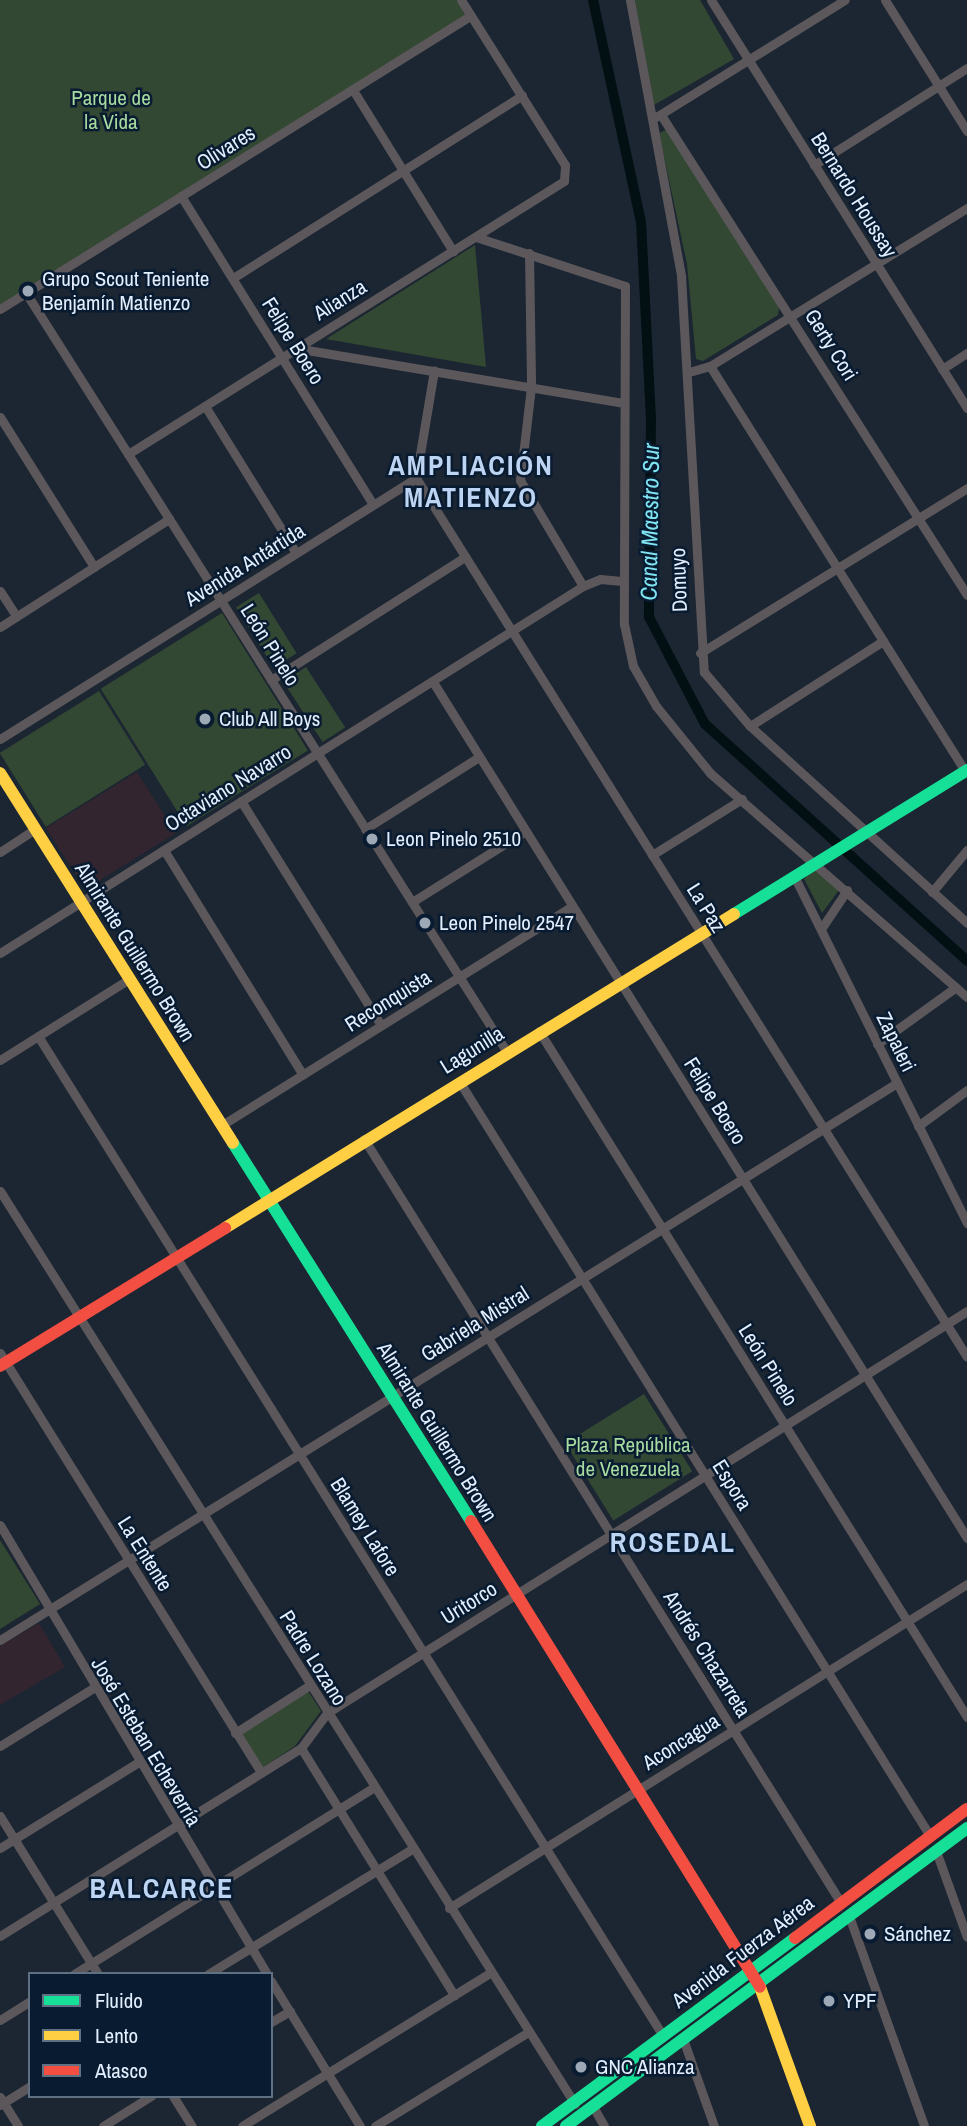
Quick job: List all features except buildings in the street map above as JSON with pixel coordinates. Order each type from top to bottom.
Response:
[{"type":"main road","name":"Lagunilla","points":[[2,1361],[78,1317],[966,770]]},
{"type":"main road","name":"Almirante Guillermo Brown","points":[[0,773],[752,1969],[760,1983],[810,2126]]},
{"type":"main road","name":"Avenida Fuerza Aérea","points":[[542,2126],[967,1809]]},
{"type":"main road","name":"Avenida Fuerza Aérea","points":[[566,2126],[967,1828]]},
{"type":"street","points":[[233,278],[522,95],[461,0]]},
{"type":"street","name":"Domuyo","points":[[630,0],[681,276],[689,372],[699,653],[710,682],[750,726],[967,923]]},
{"type":"street","name":"Bernardo Houssay","points":[[710,0],[967,408]]},
{"type":"street","points":[[651,118],[661,115],[845,0]]},
{"type":"street","points":[[885,0],[967,131]]},
{"type":"street","name":"Olivares","points":[[0,309],[470,16]]},
{"type":"street","points":[[814,165],[967,68]]},
{"type":"street","points":[[352,90],[453,251]]},
{"type":"street","name":"Alianza","points":[[128,454],[476,237],[568,174],[522,95]]},
{"type":"street","name":"Gerty Cori","points":[[661,115],[790,313],[967,595]]},
{"type":"street","name":"Felipe Boero","points":[[181,196],[283,356],[373,505]]},
{"type":"street","points":[[689,372],[710,366],[790,313],[967,208]]},
{"type":"street","points":[[476,237],[617,279],[625,290],[622,581],[626,639],[640,681],[696,760],[816,862],[967,997]]},
{"type":"street","points":[[528,253],[531,387],[520,480],[583,586]]},
{"type":"street","name":"León Pinelo","points":[[26,293],[507,1052]]},
{"type":"street","points":[[295,348],[624,403]]},
{"type":"street","points":[[942,369],[967,353]]},
{"type":"street","points":[[710,366],[836,569],[966,770]]},
{"type":"street","points":[[416,478],[434,371]]},
{"type":"street","points":[[205,406],[296,553]]},
{"type":"street","points":[[0,416],[94,567]]},
{"type":"street","name":"Avenida Antártida","points":[[0,739],[416,478]]},
{"type":"street","name":"La Paz","points":[[416,478],[967,1357]]},
{"type":"street","points":[[699,653],[967,488]]},
{"type":"street","points":[[0,627],[169,519]]},
{"type":"street","points":[[271,680],[466,557]]},
{"type":"street","name":"Octaviano Navarro","points":[[0,953],[583,586],[600,579],[622,581]]},
{"type":"street","points":[[0,591],[16,616]]},
{"type":"street","points":[[750,726],[883,642]]},
{"type":"street","name":"Felipe Boero","points":[[433,682],[967,1538]]},
{"type":"street","points":[[365,829],[479,757]]},
{"type":"street","points":[[652,855],[742,799]]},
{"type":"street","points":[[241,801],[381,1026]]},
{"type":"street","points":[[0,852],[36,829]]},
{"type":"street","points":[[412,902],[525,831]]},
{"type":"street","points":[[164,850],[303,1075]]},
{"type":"street","points":[[932,892],[967,850]]},
{"type":"street","name":"Zapaleri","points":[[794,876],[967,1223]]},
{"type":"street","points":[[821,929],[847,890]]},
{"type":"street","name":"Reconquista","points":[[222,1125],[572,905]]},
{"type":"street","points":[[0,1060],[130,979]]},
{"type":"street","points":[[877,1044],[956,987]]},
{"type":"street","name":"León Pinelo","points":[[539,1031],[967,1717]]},
{"type":"street","name":"Blamey Lafore","points":[[37,1037],[663,2036]]},
{"type":"street","name":"Espora","points":[[459,1081],[930,1836]]},
{"type":"street","name":"Gabriela Mistral","points":[[0,1640],[897,1083]]},
{"type":"street","points":[[918,1126],[967,1090]]},
{"type":"street","name":"Andrés Chazarreta","points":[[364,1139],[841,1903]]},
{"type":"street","name":"Padre Lozano","points":[[0,1191],[572,2104]]},
{"type":"street","points":[[958,1206],[967,1199]]},
{"type":"street","name":"Uritorco","points":[[0,1936],[301,1748],[327,1713],[967,1311]]},
{"type":"street","name":"La Entente","points":[[2,1361],[261,1773]]},
{"type":"street","name":"José Esteban Echeverría","points":[[0,1525],[137,1763],[266,1972]]},
{"type":"street","name":"Aconcagua","points":[[449,1908],[967,1584]]},
{"type":"street","points":[[235,1732],[310,1685]]},
{"type":"street","points":[[0,1746],[93,1688]]},
{"type":"street","points":[[301,1748],[454,1995]]},
{"type":"street","points":[[0,1848],[137,1763]]},
{"type":"street","points":[[77,1972],[374,1787]]},
{"type":"street","points":[[0,1816],[96,1972]]},
{"type":"street","points":[[211,1972],[412,1849]]},
{"type":"street","points":[[936,1851],[967,1937]]},
{"type":"street","points":[[849,1916],[924,2126]]},
{"type":"street","points":[[242,2126],[490,1973]]},
{"type":"street","points":[[273,1984],[360,2126]]},
{"type":"street","points":[[0,2020],[28,2002]]},
{"type":"street","points":[[273,2021],[290,2011]]},
{"type":"street","points":[[374,2126],[527,2034]]},
{"type":"street","points":[[683,2039],[714,2126]]},
{"type":"street","points":[[18,2126],[1,2102],[28,2087]]},
{"type":"street","points":[[103,2126],[148,2098]]},
{"type":"street","points":[[174,2098],[192,2126]]},
{"type":"street","points":[[572,2104],[594,2105],[604,2126]]},
{"type":"shaded area","points":[[137,772],[176,833],[89,887],[82,884],[46,828]]},
{"type":"shaded area","points":[[39,1623],[65,1667],[0,1705],[0,1646]]},
{"type":"green space","name":"Parque de la Vida","points":[[0,0],[461,0],[470,16],[0,309]]},
{"type":"green space","points":[[635,0],[700,0],[734,59],[654,105]]},
{"type":"green space","points":[[666,130],[779,307],[778,315],[703,361],[696,359],[687,264],[659,133]]},
{"type":"green space","points":[[475,245],[486,367],[326,339]]},
{"type":"green space","points":[[259,593],[297,653],[274,668],[236,607]]},
{"type":"green space","name":"Club All Boys","points":[[222,613],[308,750],[187,826],[101,689]]},
{"type":"green space","points":[[306,667],[345,727],[323,742],[283,682]]},
{"type":"green space","points":[[99,691],[145,765],[46,827],[0,753]]},
{"type":"green space","points":[[813,869],[839,890],[822,913],[804,879]]},
{"type":"green space","name":"Plaza República de Venezuela","points":[[644,1394],[692,1471],[613,1520],[565,1443]]},
{"type":"green space","points":[[0,1540],[40,1604],[0,1629]]},
{"type":"green space","points":[[308,1691],[321,1711],[295,1746],[262,1768],[240,1734]]},
{"type":"waterway","name":"Canal Maestro Sur","points":[[593,0],[641,222],[651,417],[649,617],[705,724],[967,961]]},
{"type":"traffic: fast","points":[[734,914],[967,770]]},
{"type":"traffic: fast","points":[[233,1143],[471,1521]]},
{"type":"traffic: fast","points":[[566,2126],[967,1828]]},
{"type":"traffic: fast","points":[[542,2126],[795,1938]]},
{"type":"traffic: slow","points":[[0,773],[233,1143]]},
{"type":"traffic: slow","points":[[225,1228],[734,914]]},
{"type":"traffic: slow","points":[[760,1987],[810,2126]]},
{"type":"traffic: jam","points":[[0,1366],[225,1228]]},
{"type":"traffic: jam","points":[[471,1521],[760,1987]]},
{"type":"traffic: jam","points":[[795,1938],[967,1809]]},
{"type":"place","name":"Grupo Scout Teniente Benjamín Matienzo","points":[[28,291]]},
{"type":"place","name":"Club All Boys","points":[[205,719]]},
{"type":"place","name":"Leon Pinelo 2510","points":[[372,839]]},
{"type":"place","name":"Leon Pinelo 2547","points":[[425,923]]},
{"type":"place","name":"Sánchez","points":[[870,1934]]},
{"type":"place","name":"YPF","points":[[829,2001]]},
{"type":"place","name":"GNC Alianza","points":[[581,2067]]},
{"type":"district","name":"AMPLIACIÓN MATIENZO","points":[[471,481]]},
{"type":"district","name":"ROSEDAL","points":[[673,1542]]},
{"type":"district","name":"BALCARCE","points":[[162,1888]]}]
